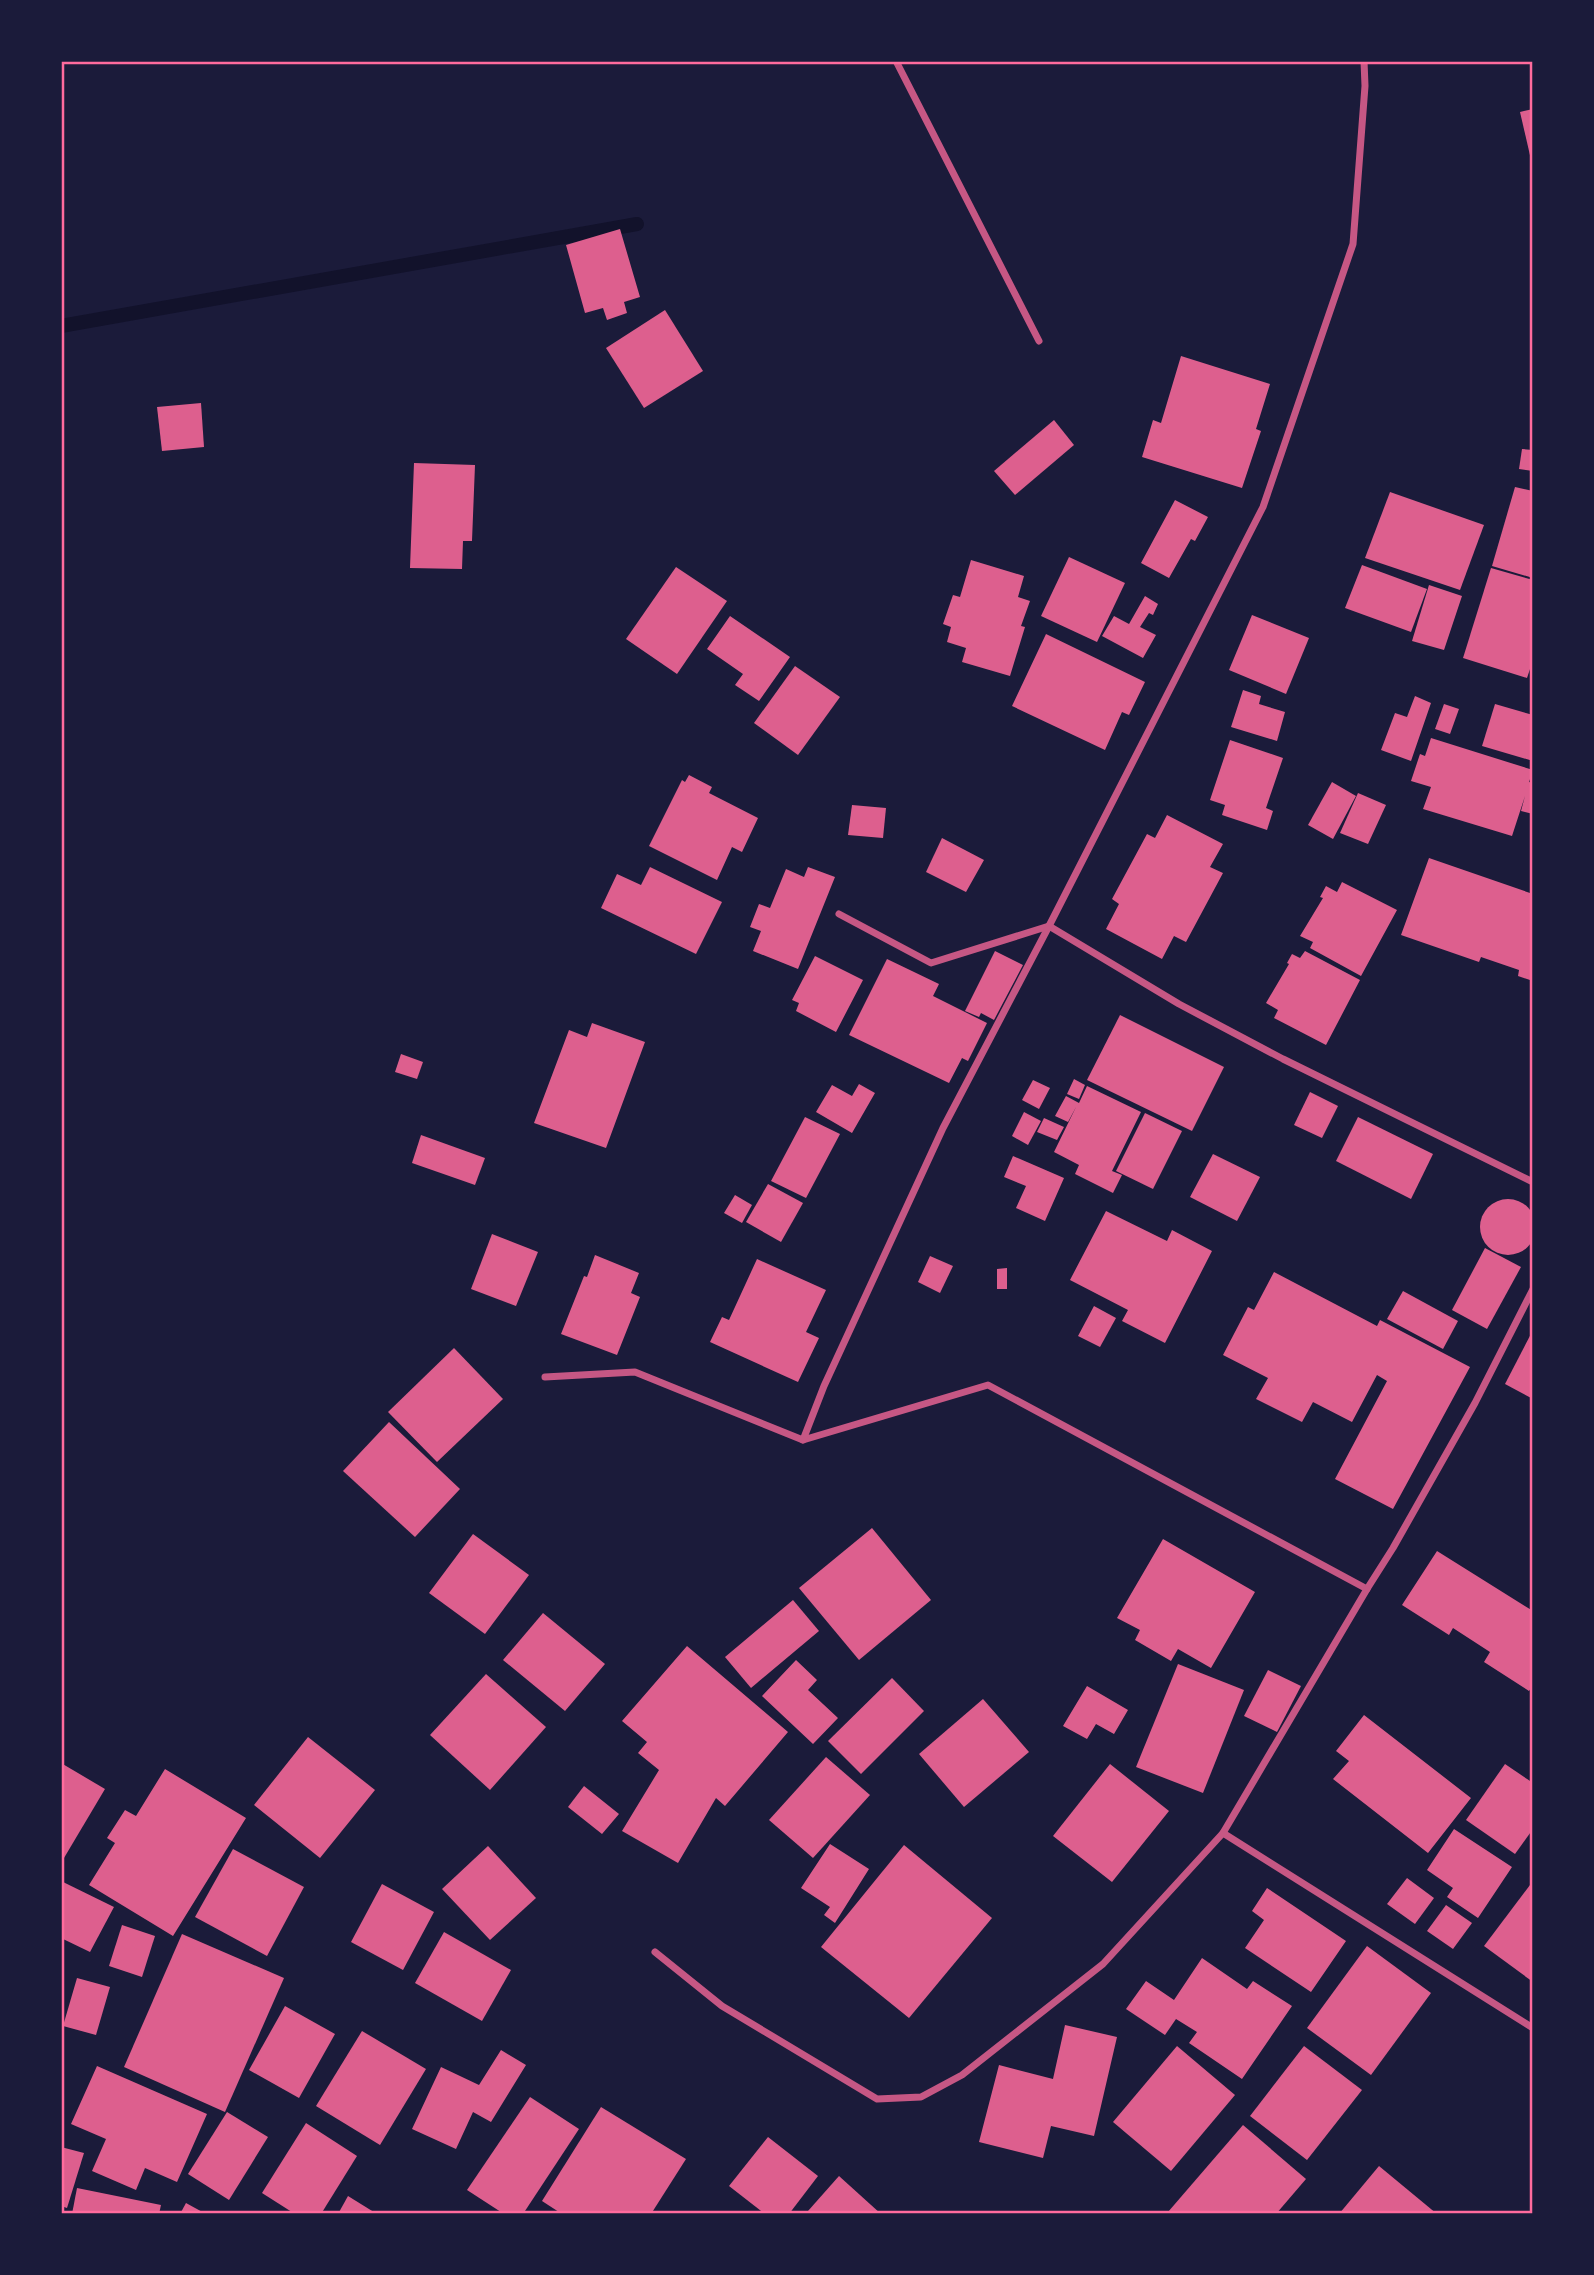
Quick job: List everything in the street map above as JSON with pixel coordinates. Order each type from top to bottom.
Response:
[{"type":"street","points":[[896,61],[1039,341]]},
{"type":"street","points":[[803,1440],[824,1386],[943,1128],[1263,508],[1353,244],[1365,86],[1364,61]]},
{"type":"street","points":[[839,914],[931,962],[1049,926],[1180,1004],[1283,1059],[1533,1182]]},
{"type":"street","points":[[655,1952],[722,2006],[877,2099],[921,2098],[962,2075],[1103,1964],[1223,1833],[1367,1588],[1394,1548],[1468,1415],[1533,1289]]},
{"type":"street","points":[[545,1377],[635,1372],[803,1440],[988,1385],[1367,1588]]},
{"type":"street","points":[[1223,1833],[1533,2028]]},
{"type":"building","points":[[1533,109],[1533,164],[1532,164],[1520,112]]},
{"type":"building","points":[[620,229],[640,297],[624,302],[627,313],[607,320],[603,308],[585,313],[566,245]]},
{"type":"building","points":[[665,310],[703,371],[644,408],[606,348]]},
{"type":"building","points":[[1181,356],[1270,384],[1256,429],[1261,431],[1242,488],[1142,457],[1153,420],[1161,423]]},
{"type":"building","points":[[201,403],[204,447],[162,451],[157,407]]},
{"type":"building","points":[[1054,420],[1074,445],[1015,495],[994,471]]},
{"type":"building","points":[[1522,449],[1533,450],[1533,471],[1519,469]]},
{"type":"building","points":[[414,463],[475,465],[472,541],[463,541],[462,569],[410,568]]},
{"type":"building","points":[[1515,487],[1533,491],[1533,578],[1492,566]]},
{"type":"building","points":[[1390,492],[1484,525],[1460,590],[1365,558]]},
{"type":"building","points":[[1175,500],[1208,517],[1195,541],[1191,539],[1169,578],[1141,563]]},
{"type":"building","points":[[1069,557],[1125,583],[1097,642],[1041,616]]},
{"type":"building","points":[[971,560],[1024,576],[1018,597],[1030,601],[1021,626],[1025,627],[1010,676],[962,662],[966,648],[947,642],[951,627],[943,624],[953,595],[960,597]]},
{"type":"building","points":[[1362,565],[1427,589],[1411,632],[1345,608]]},
{"type":"building","points":[[676,567],[727,601],[677,674],[626,639]]},
{"type":"building","points":[[1491,568],[1533,580],[1533,660],[1527,678],[1463,658]]},
{"type":"building","points":[[1429,585],[1462,596],[1444,650],[1412,641]]},
{"type":"building","points":[[1145,596],[1158,604],[1153,615],[1149,613],[1140,627],[1156,635],[1143,658],[1102,636],[1114,616],[1129,624]]},
{"type":"building","points":[[1252,615],[1309,638],[1286,694],[1229,670]]},
{"type":"building","points":[[730,616],[790,657],[759,701],[735,685],[743,674],[707,649]]},
{"type":"building","points":[[1046,634],[1145,682],[1129,715],[1122,712],[1105,750],[1012,706]]},
{"type":"building","points":[[795,666],[840,697],[798,755],[754,723]]},
{"type":"building","points":[[1243,690],[1261,696],[1259,704],[1285,712],[1277,741],[1231,727]]},
{"type":"building","points":[[1415,696],[1431,703],[1411,761],[1381,750],[1395,713],[1407,717]]},
{"type":"building","points":[[1444,704],[1459,709],[1450,734],[1435,729]]},
{"type":"building","points":[[1495,704],[1533,715],[1533,761],[1482,746]]},
{"type":"building","points":[[1431,738],[1533,770],[1529,782],[1533,783],[1533,814],[1521,811],[1525,796],[1512,836],[1423,809],[1431,787],[1411,781],[1420,754],[1425,756]]},
{"type":"building","points":[[1230,740],[1283,758],[1266,808],[1273,811],[1267,830],[1222,815],[1225,805],[1210,800]]},
{"type":"building","points":[[689,775],[712,787],[709,793],[758,818],[742,852],[732,847],[717,880],[649,846],[682,780],[685,782]]},
{"type":"building","points":[[1332,782],[1356,796],[1333,839],[1308,825]]},
{"type":"building","points":[[1358,793],[1386,805],[1368,844],[1340,833]]},
{"type":"building","points":[[852,805],[886,808],[883,838],[848,835]]},
{"type":"building","points":[[1167,815],[1223,844],[1210,867],[1223,873],[1186,942],[1174,936],[1162,959],[1106,929],[1119,904],[1112,899],[1147,834],[1155,838]]},
{"type":"building","points":[[942,838],[984,860],[966,892],[926,872]]},
{"type":"building","points":[[1429,858],[1533,894],[1533,981],[1518,976],[1519,970],[1481,957],[1479,962],[1401,935]]},
{"type":"building","points":[[650,867],[722,902],[696,954],[601,908],[617,874],[641,885]]},
{"type":"building","points":[[808,867],[835,877],[798,969],[753,951],[761,931],[750,927],[759,904],[770,908],[786,869],[804,877]]},
{"type":"building","points":[[1342,882],[1397,910],[1361,976],[1310,948],[1313,942],[1300,936],[1323,898],[1320,897],[1326,886],[1337,892]]},
{"type":"building","points":[[995,951],[1023,965],[994,1020],[981,1013],[979,1017],[965,1011]]},
{"type":"building","points":[[1305,951],[1360,980],[1326,1045],[1274,1018],[1278,1010],[1266,1003],[1292,954],[1300,958]]},
{"type":"building","points":[[815,956],[863,980],[836,1032],[796,1011],[799,1003],[792,1000]]},
{"type":"building","points":[[887,959],[939,984],[933,996],[987,1023],[968,1061],[962,1058],[949,1083],[849,1035]]},
{"type":"building","points":[[1120,1015],[1224,1067],[1192,1131],[1087,1080]]},
{"type":"building","points":[[592,1023],[645,1042],[606,1148],[534,1123],[569,1030],[587,1037]]},
{"type":"building","points":[[401,1054],[423,1062],[417,1079],[395,1072]]},
{"type":"building","points":[[1074,1079],[1085,1085],[1079,1099],[1067,1094]]},
{"type":"building","points":[[1033,1080],[1050,1088],[1039,1109],[1022,1100]]},
{"type":"building","points":[[859,1084],[875,1093],[852,1133],[816,1112],[832,1085],[852,1096]]},
{"type":"building","points":[[1087,1086],[1141,1112],[1112,1171],[1122,1175],[1113,1193],[1075,1174],[1079,1165],[1054,1152],[1076,1107],[1068,1122],[1055,1116],[1066,1096],[1079,1103]]},
{"type":"building","points":[[1310,1092],[1338,1106],[1322,1138],[1294,1125]]},
{"type":"building","points":[[1024,1112],[1041,1121],[1028,1145],[1012,1136]]},
{"type":"building","points":[[1145,1113],[1182,1131],[1153,1189],[1116,1171]]},
{"type":"building","points":[[805,1117],[840,1134],[806,1198],[771,1181]]},
{"type":"building","points":[[1358,1117],[1433,1154],[1411,1199],[1336,1161]]},
{"type":"building","points":[[1044,1118],[1064,1127],[1057,1140],[1037,1132]]},
{"type":"building","points":[[421,1135],[485,1158],[475,1185],[412,1163]]},
{"type":"building","points":[[1213,1154],[1260,1177],[1237,1221],[1190,1197]]},
{"type":"building","points":[[1013,1156],[1064,1178],[1045,1221],[1016,1208],[1026,1186],[1004,1177]]},
{"type":"building","points":[[768,1184],[803,1203],[781,1242],[746,1222]]},
{"type":"building","points":[[735,1195],[752,1205],[742,1223],[724,1213]]},
{"type":"building","points":[[1508,1199],[1523,1204],[1531,1212],[1536,1227],[1531,1242],[1523,1250],[1508,1255],[1493,1250],[1485,1242],[1480,1227],[1485,1212],[1493,1204]]},
{"type":"building","points":[[1106,1211],[1167,1241],[1172,1230],[1212,1251],[1165,1343],[1122,1321],[1128,1310],[1070,1280]]},
{"type":"building","points":[[492,1234],[538,1252],[516,1306],[471,1289]]},
{"type":"building","points":[[1485,1248],[1521,1267],[1487,1329],[1452,1310]]},
{"type":"building","points":[[595,1255],[639,1273],[631,1293],[640,1297],[617,1355],[561,1334]]},
{"type":"building","points":[[930,1256],[953,1266],[940,1293],[918,1282]]},
{"type":"building","points":[[757,1259],[826,1290],[806,1332],[819,1338],[798,1382],[710,1342],[722,1317],[729,1320]]},
{"type":"building","points":[[1007,1268],[1007,1289],[997,1289],[997,1269]]},
{"type":"building","points":[[1274,1272],[1377,1326],[1380,1320],[1470,1367],[1393,1509],[1335,1479],[1387,1381],[1377,1375],[1352,1422],[1313,1402],[1302,1422],[1256,1399],[1268,1378],[1223,1355],[1248,1307],[1254,1310]]},
{"type":"building","points":[[1403,1291],[1458,1321],[1443,1349],[1387,1319]]},
{"type":"building","points":[[1094,1306],[1116,1318],[1100,1347],[1078,1336]]},
{"type":"building","points":[[1533,1330],[1533,1399],[1505,1384]]},
{"type":"building","points":[[454,1348],[503,1399],[437,1462],[388,1412]]},
{"type":"building","points":[[389,1422],[460,1489],[415,1537],[343,1471]]},
{"type":"building","points":[[872,1528],[931,1600],[859,1660],[799,1588]]},
{"type":"building","points":[[473,1534],[529,1575],[485,1634],[429,1593]]},
{"type":"building","points":[[1163,1539],[1255,1592],[1211,1668],[1178,1649],[1171,1661],[1135,1640],[1140,1630],[1117,1618]]},
{"type":"building","points":[[1437,1551],[1533,1611],[1533,1685],[1529,1691],[1484,1662],[1490,1652],[1453,1628],[1449,1635],[1402,1605]]},
{"type":"building","points":[[793,1600],[819,1631],[751,1688],[725,1657]]},
{"type":"building","points":[[543,1613],[605,1664],[565,1711],[503,1660]]},
{"type":"building","points":[[687,1646],[788,1732],[725,1806],[716,1798],[678,1863],[622,1831],[659,1770],[638,1753],[647,1742],[622,1721]]},
{"type":"building","points":[[796,1660],[817,1680],[808,1690],[838,1718],[813,1744],[762,1696]]},
{"type":"building","points":[[1178,1664],[1244,1690],[1203,1793],[1136,1767]]},
{"type":"building","points":[[1268,1670],[1301,1686],[1277,1732],[1244,1716]]},
{"type":"building","points":[[486,1674],[546,1727],[490,1790],[430,1735]]},
{"type":"building","points":[[892,1678],[924,1711],[861,1774],[828,1741]]},
{"type":"building","points":[[1087,1686],[1128,1710],[1114,1734],[1096,1724],[1087,1739],[1063,1726]]},
{"type":"building","points":[[983,1699],[1029,1752],[964,1807],[919,1754]]},
{"type":"building","points":[[1364,1715],[1471,1798],[1428,1853],[1333,1779],[1349,1761],[1336,1751]]},
{"type":"building","points":[[308,1737],[375,1790],[320,1858],[254,1805]]},
{"type":"building","points":[[826,1757],[870,1795],[813,1858],[769,1820]]},
{"type":"building","points":[[61,1763],[105,1789],[61,1863]]},
{"type":"building","points":[[1110,1764],[1169,1811],[1112,1882],[1053,1836]]},
{"type":"building","points":[[1505,1764],[1533,1783],[1533,1829],[1515,1854],[1466,1820]]},
{"type":"building","points":[[165,1769],[246,1818],[173,1936],[89,1885],[115,1843],[107,1838],[125,1810],[136,1816]]},
{"type":"building","points":[[584,1786],[619,1814],[602,1834],[568,1807]]},
{"type":"building","points":[[1454,1829],[1512,1867],[1478,1918],[1447,1897],[1453,1888],[1427,1870]]},
{"type":"building","points":[[830,1844],[869,1869],[835,1923],[824,1915],[830,1907],[801,1888]]},
{"type":"building","points":[[904,1845],[992,1918],[909,2018],[821,1947]]},
{"type":"building","points":[[488,1846],[536,1898],[490,1940],[442,1889]]},
{"type":"building","points":[[233,1849],[304,1887],[267,1956],[195,1917]]},
{"type":"building","points":[[1407,1878],[1434,1898],[1415,1924],[1387,1904]]},
{"type":"building","points":[[61,1881],[114,1907],[90,1952],[61,1938]]},
{"type":"building","points":[[1533,1881],[1533,1982],[1484,1946]]},
{"type":"building","points":[[382,1884],[434,1912],[403,1970],[351,1942]]},
{"type":"building","points":[[1267,1888],[1346,1941],[1311,1992],[1245,1948],[1264,1920],[1252,1911]]},
{"type":"building","points":[[1446,1905],[1472,1923],[1453,1949],[1427,1931]]},
{"type":"building","points":[[122,1925],[155,1936],[142,1977],[109,1966]]},
{"type":"building","points":[[444,1932],[511,1970],[482,2021],[415,1983]]},
{"type":"building","points":[[182,1934],[284,1978],[225,2112],[124,2067]]},
{"type":"building","points":[[1367,1946],[1431,1993],[1371,2075],[1307,2028]]},
{"type":"building","points":[[1202,1958],[1247,1989],[1253,1981],[1292,2006],[1242,2079],[1189,2043],[1197,2032],[1176,2019],[1165,2035],[1126,2009],[1146,1981],[1174,2000]]},
{"type":"building","points":[[77,1978],[110,1987],[96,2035],[63,2026]]},
{"type":"building","points":[[285,2006],[335,2034],[299,2098],[249,2070]]},
{"type":"building","points":[[1065,2025],[1117,2037],[1094,2136],[1051,2126],[1043,2158],[979,2142],[999,2065],[1053,2079]]},
{"type":"building","points":[[362,2031],[426,2069],[380,2145],[316,2106]]},
{"type":"building","points":[[1177,2046],[1235,2095],[1171,2171],[1113,2122]]},
{"type":"building","points":[[1304,2046],[1362,2090],[1307,2160],[1250,2116]]},
{"type":"building","points":[[501,2050],[526,2065],[491,2122],[473,2112],[456,2149],[412,2129],[441,2067],[479,2085]]},
{"type":"building","points":[[97,2066],[207,2114],[177,2182],[145,2168],[136,2190],[92,2171],[106,2139],[71,2124]]},
{"type":"building","points":[[530,2097],[579,2129],[523,2214],[504,2214],[467,2190]]},
{"type":"building","points":[[601,2107],[686,2159],[651,2214],[562,2214],[542,2201]]},
{"type":"building","points":[[227,2112],[268,2137],[229,2200],[188,2174]]},
{"type":"building","points":[[306,2123],[357,2156],[321,2214],[295,2214],[262,2193]]},
{"type":"building","points":[[1243,2125],[1306,2179],[1276,2214],[1169,2214],[1168,2212]]},
{"type":"building","points":[[768,2137],[818,2176],[789,2214],[765,2214],[729,2186]]},
{"type":"building","points":[[61,2147],[84,2153],[67,2208],[61,2206]]},
{"type":"building","points":[[1379,2166],[1437,2214],[1339,2214]]},
{"type":"building","points":[[839,2176],[881,2214],[811,2214],[808,2211]]},
{"type":"building","points":[[77,2188],[161,2205],[159,2214],[72,2214]]},
{"type":"building","points":[[348,2196],[377,2214],[338,2214]]},
{"type":"building","points":[[186,2203],[206,2214],[180,2214]]},
{"type":"waterway","points":[[61,326],[637,224]]}]
